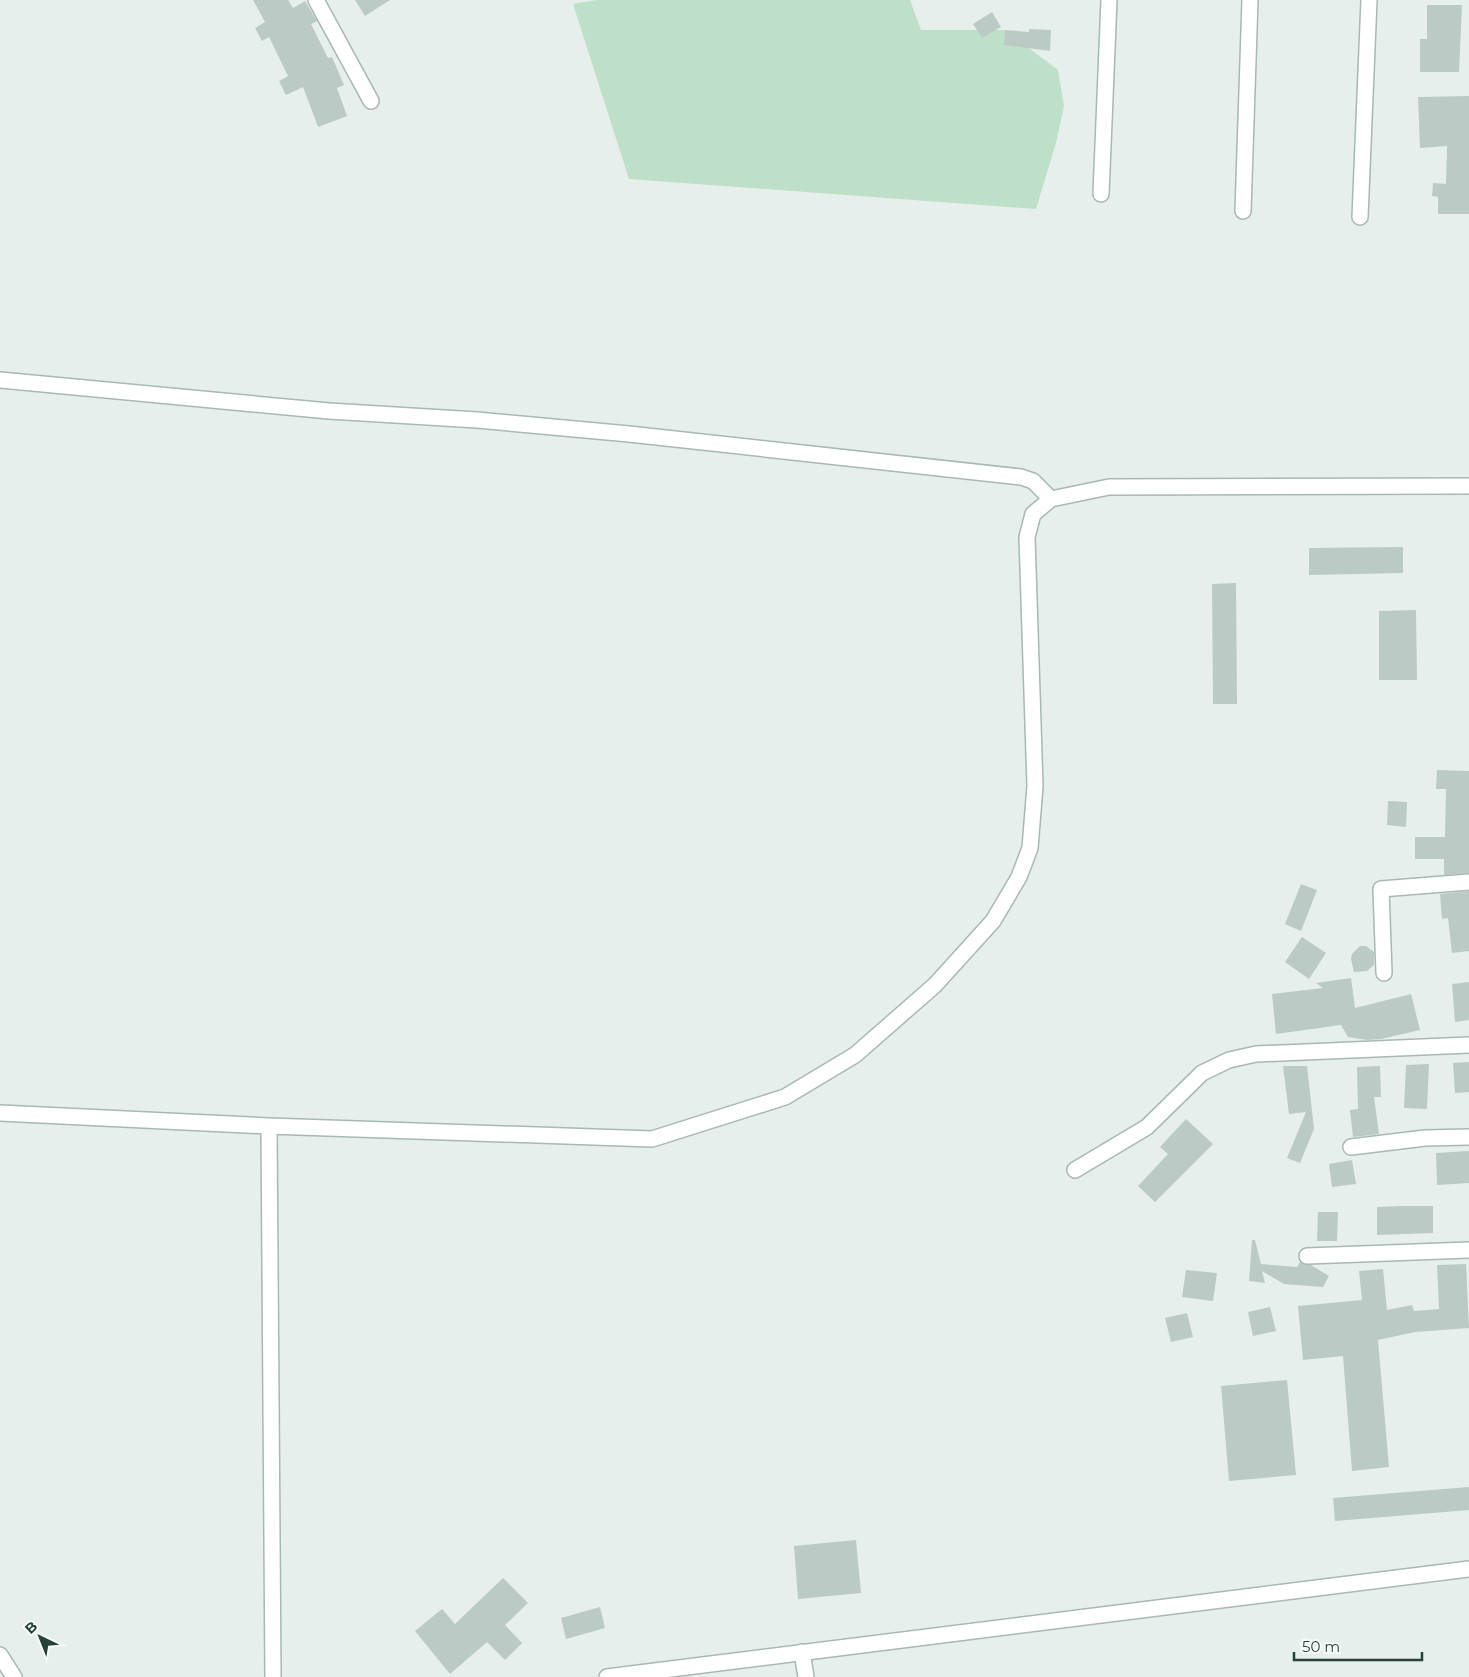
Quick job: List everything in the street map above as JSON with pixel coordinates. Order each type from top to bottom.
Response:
[{"type":"street","points":[[316,0],[371,100]]},
{"type":"street","points":[[1101,194],[1109,0]]},
{"type":"street","points":[[1243,212],[1250,0]]},
{"type":"street","points":[[1360,217],[1369,0]]},
{"type":"street","points":[[0,380],[330,411],[477,420],[629,434],[1021,476],[1033,481],[1051,499]]},
{"type":"street","points":[[0,1113],[269,1126],[652,1139],[786,1097],[855,1056],[935,985],[993,921],[1019,877],[1030,848],[1035,786],[1027,537],[1033,514],[1051,499],[1109,488],[1469,486]]},
{"type":"street","points":[[1384,973],[1381,889],[1469,882]]},
{"type":"street","points":[[1075,1170],[1147,1127],[1202,1073],[1229,1060],[1256,1054],[1469,1045]]},
{"type":"street","points":[[269,1126],[273,1677]]},
{"type":"street","points":[[1351,1147],[1425,1138],[1469,1137]]},
{"type":"street","points":[[1307,1256],[1469,1250]]},
{"type":"street","points":[[607,1677],[710,1671],[802,1652],[1469,1569]]},
{"type":"street","points":[[802,1652],[806,1677]]},
{"type":"green space","points":[[596,0],[910,0],[921,30],[1005,30],[1058,70],[1064,106],[1056,143],[1036,209],[629,179],[573,4]]},
{"type":"building","points":[[253,0],[288,0],[293,8],[305,1],[317,21],[311,24],[328,58],[332,57],[344,85],[337,88],[347,116],[318,127],[303,87],[286,95],[279,81],[288,76],[269,37],[262,41],[255,28],[265,22]]},
{"type":"building","points":[[355,0],[390,0],[365,16]]},
{"type":"building","points":[[1427,5],[1462,5],[1459,72],[1420,72],[1420,39],[1427,39]]},
{"type":"building","points":[[992,12],[1001,27],[982,38],[973,24]]},
{"type":"building","points":[[1029,29],[1051,30],[1050,51],[1004,45],[1005,30],[1029,32]]},
{"type":"building","points":[[1469,96],[1469,214],[1438,214],[1438,197],[1432,196],[1433,183],[1446,184],[1447,146],[1420,148],[1418,97]]},
{"type":"building","points":[[1403,547],[1403,573],[1309,575],[1309,548]]},
{"type":"building","points":[[1236,583],[1237,704],[1213,704],[1212,584]]},
{"type":"building","points":[[1416,610],[1417,680],[1379,680],[1379,611]]},
{"type":"building","points":[[1437,770],[1469,771],[1469,873],[1444,875],[1444,859],[1415,859],[1415,837],[1445,837],[1446,789],[1436,789]]},
{"type":"building","points":[[1388,801],[1407,802],[1406,827],[1387,825]]},
{"type":"building","points":[[1301,884],[1317,890],[1301,931],[1285,924]]},
{"type":"building","points":[[1469,891],[1469,951],[1452,953],[1448,918],[1442,919],[1440,894]]},
{"type":"building","points":[[1302,937],[1326,953],[1309,979],[1285,962]]},
{"type":"building","points":[[1360,946],[1366,946],[1374,952],[1374,965],[1367,971],[1354,972],[1351,959],[1352,954]]},
{"type":"building","points":[[1351,978],[1355,1008],[1411,994],[1420,1030],[1381,1039],[1367,1040],[1348,1037],[1341,1025],[1276,1034],[1272,994],[1323,988],[1316,983]]},
{"type":"building","points":[[1469,982],[1469,1020],[1455,1022],[1452,984]]},
{"type":"building","points":[[1469,1062],[1469,1092],[1455,1093],[1453,1063]]},
{"type":"building","points":[[1429,1064],[1427,1109],[1404,1108],[1406,1065]]},
{"type":"building","points":[[1283,1066],[1307,1066],[1314,1129],[1300,1163],[1287,1158],[1306,1112],[1289,1114]]},
{"type":"building","points":[[1380,1066],[1381,1097],[1374,1097],[1379,1134],[1353,1137],[1350,1110],[1358,1109],[1357,1067]]},
{"type":"building","points":[[1186,1119],[1213,1144],[1155,1202],[1138,1186],[1168,1154],[1160,1147]]},
{"type":"building","points":[[1469,1151],[1469,1183],[1437,1185],[1436,1153]]},
{"type":"building","points":[[1352,1160],[1356,1184],[1332,1187],[1329,1164]]},
{"type":"building","points":[[1433,1206],[1433,1233],[1377,1235],[1377,1207]]},
{"type":"building","points":[[1318,1212],[1338,1212],[1337,1241],[1317,1241]]},
{"type":"building","points":[[1252,1240],[1255,1240],[1261,1264],[1297,1267],[1300,1262],[1311,1265],[1329,1276],[1323,1287],[1284,1284],[1262,1271],[1265,1283],[1249,1281]]},
{"type":"building","points":[[1466,1264],[1469,1328],[1415,1332],[1378,1340],[1389,1467],[1352,1471],[1343,1356],[1303,1360],[1298,1306],[1362,1300],[1359,1271],[1383,1269],[1387,1310],[1412,1305],[1414,1311],[1439,1309],[1437,1265]]},
{"type":"building","points":[[1186,1270],[1217,1273],[1213,1301],[1182,1297]]},
{"type":"building","points":[[1270,1307],[1276,1331],[1253,1336],[1248,1312]]},
{"type":"building","points":[[1187,1313],[1193,1337],[1171,1342],[1165,1318]]},
{"type":"building","points":[[1287,1380],[1296,1475],[1229,1481],[1221,1386]]},
{"type":"building","points":[[1469,1487],[1469,1510],[1335,1521],[1333,1498]]},
{"type":"building","points":[[856,1540],[861,1593],[798,1599],[794,1546]]},
{"type":"building","points":[[503,1578],[528,1603],[505,1625],[522,1643],[505,1660],[487,1642],[450,1674],[415,1631],[442,1609],[455,1624]]},
{"type":"building","points":[[600,1607],[605,1628],[566,1639],[561,1618]]}]
